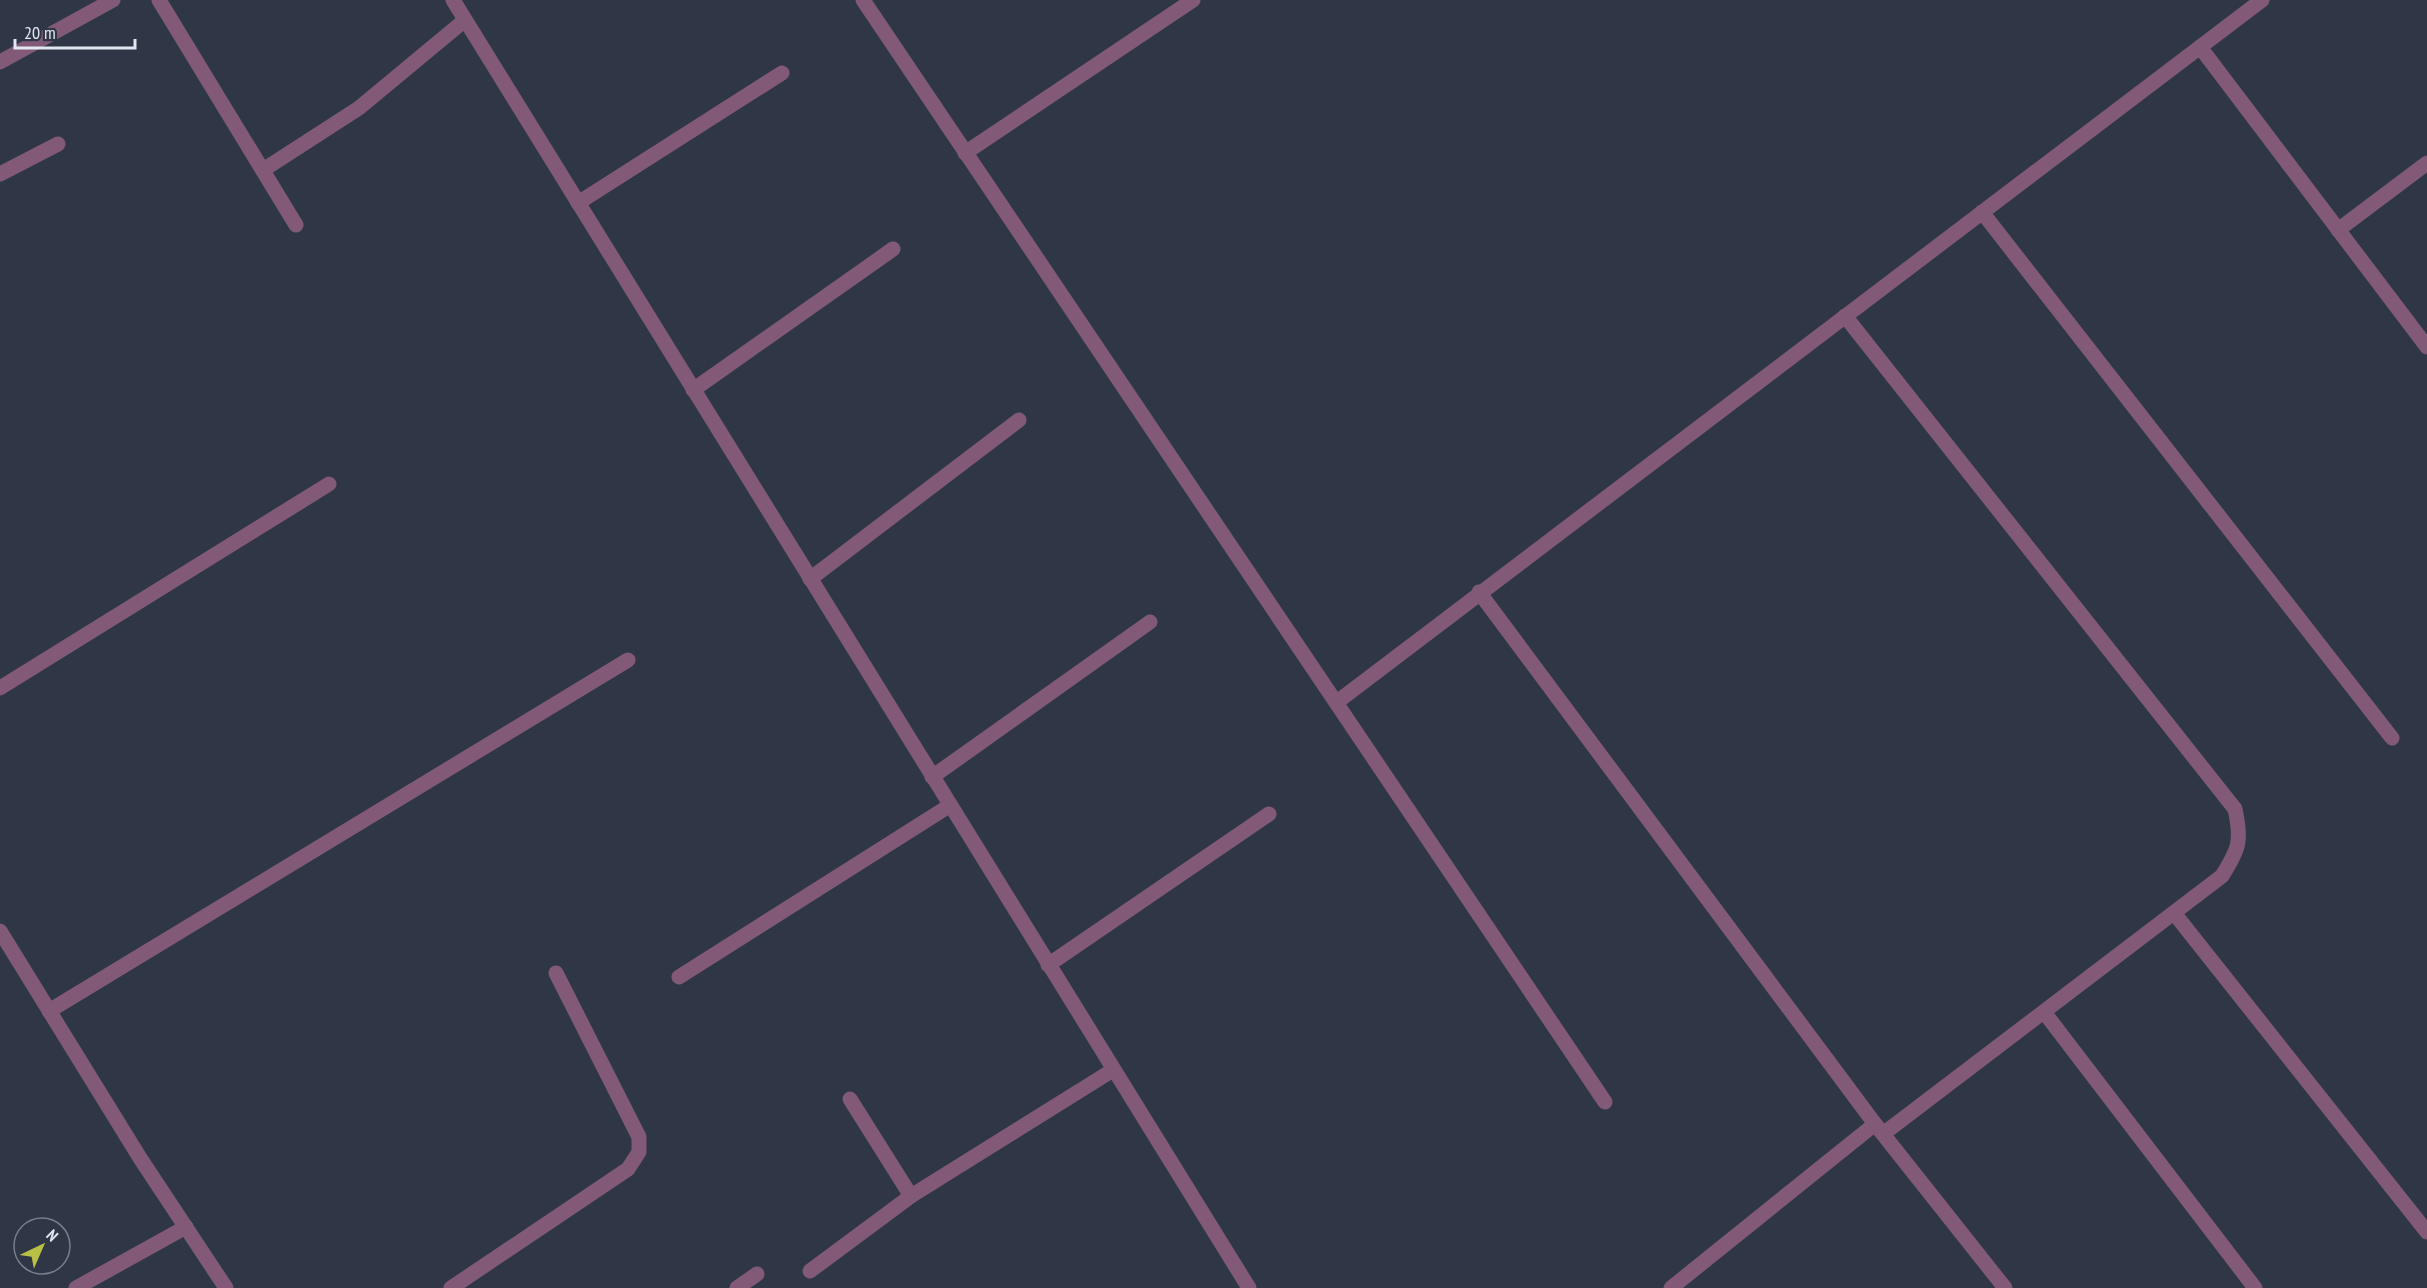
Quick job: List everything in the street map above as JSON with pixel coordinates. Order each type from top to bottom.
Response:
[{"type":"street","points":[[0,62],[114,0]]},
{"type":"street","points":[[159,0],[296,225]]},
{"type":"street","points":[[453,0],[949,806],[1249,1288]]},
{"type":"street","points":[[863,0],[1605,1102]]},
{"type":"street","points":[[965,153],[1193,0]]},
{"type":"street","points":[[1337,702],[2262,0]]},
{"type":"street","points":[[262,170],[360,108],[465,20]]},
{"type":"street","points":[[2200,47],[2427,346]]},
{"type":"street","points":[[578,203],[782,73]]},
{"type":"street","points":[[0,174],[57,144]]},
{"type":"street","points":[[2338,230],[2427,163]]},
{"type":"street","points":[[1982,213],[2392,738]]},
{"type":"street","points":[[693,390],[893,249]]},
{"type":"street","points":[[1671,1288],[1879,1129],[2044,1012],[2174,913],[2222,876],[2237,853],[2240,833],[2235,809],[1845,316]]},
{"type":"street","points":[[810,579],[1019,420]]},
{"type":"street","points":[[0,688],[329,484]]},
{"type":"street","points":[[1479,592],[1879,1129],[2005,1288]]},
{"type":"street","points":[[932,777],[1150,622]]},
{"type":"street","points":[[49,1011],[628,660]]},
{"type":"street","points":[[679,977],[949,806]]},
{"type":"street","points":[[1048,965],[1269,814]]},
{"type":"street","points":[[2174,913],[2427,1232]]},
{"type":"street","points":[[0,931],[226,1288]]},
{"type":"street","points":[[451,1288],[628,1169],[639,1152],[639,1137],[556,973]]},
{"type":"street","points":[[2044,1012],[2255,1288]]},
{"type":"street","points":[[810,1271],[911,1196],[1113,1070]]},
{"type":"street","points":[[850,1099],[911,1196]]},
{"type":"street","points":[[76,1288],[186,1227]]},
{"type":"street","points":[[737,1288],[757,1274]]}]
